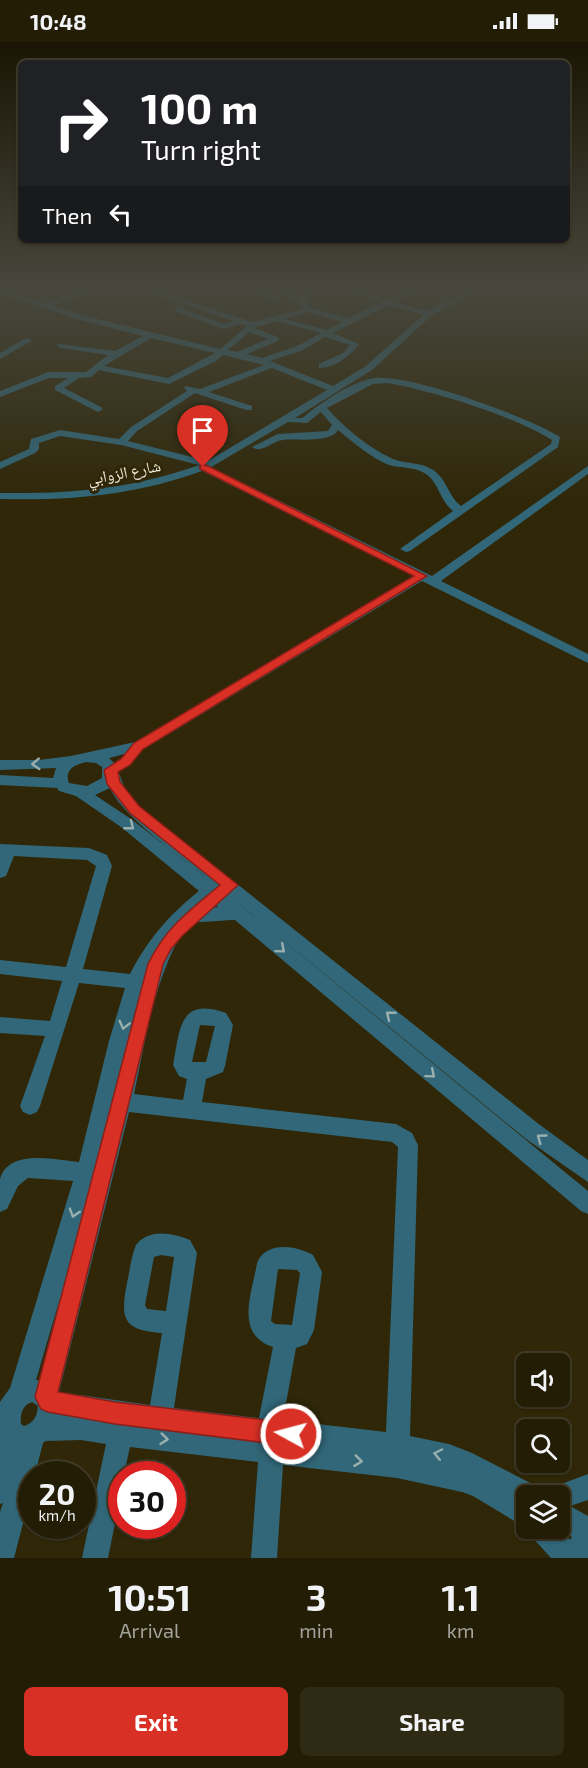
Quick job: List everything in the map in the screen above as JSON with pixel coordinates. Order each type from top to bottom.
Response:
[{"type":"street","points":[[0,394],[48,375],[88,375],[108,359]]},
{"type":"street","points":[[169,381],[210,359]]},
{"type":"street","points":[[252,359],[268,363],[334,390]]},
{"type":"street","points":[[121,442],[134,429],[197,391],[277,359]]},
{"type":"street","points":[[322,366],[338,359]]},
{"type":"street","name":"شارع الزوابي","points":[[3,498],[110,492],[164,481],[206,465],[234,451],[381,359]]},
{"type":"street","points":[[97,367],[169,381],[249,408]]},
{"type":"street","points":[[76,376],[58,388],[98,409]]},
{"type":"street","points":[[286,418],[304,421],[321,407],[371,381],[394,380],[514,419],[557,438],[555,445],[406,549]]},
{"type":"street","points":[[321,407],[337,426],[364,446],[391,462],[427,470],[438,479],[448,501],[460,511]]},
{"type":"street","points":[[235,459],[278,437],[331,434],[337,426]]},
{"type":"street","points":[[0,466],[32,451],[34,441],[60,433],[121,442],[206,465],[588,659]]},
{"type":"street","points":[[0,765],[39,765],[72,761],[139,746],[428,579],[588,469]]},
{"type":"street","points":[[572,481],[588,485]]},
{"type":"street","points":[[82,793],[97,789],[108,781],[111,773],[139,746]]},
{"type":"street","points":[[93,757],[105,761],[120,795],[134,810],[220,888],[533,1132],[588,1172]]},
{"type":"street","points":[[60,783],[61,771],[72,761]]},
{"type":"street","points":[[0,780],[60,783],[69,790],[82,793],[126,823],[186,871],[220,888],[239,914],[588,1204]]},
{"type":"street","points":[[0,872],[4,850],[89,854],[101,859],[104,866],[57,1029],[30,1106]]},
{"type":"street","points":[[186,871],[190,895],[188,915]]},
{"type":"street","points":[[0,1491],[19,1430],[50,1410],[47,1399],[114,1101],[144,982],[166,944],[188,915],[220,888]]},
{"type":"street","points":[[188,915],[239,914]]},
{"type":"street","points":[[0,967],[144,982]]},
{"type":"street","points":[[0,1025],[57,1029]]},
{"type":"street","points":[[191,1110],[198,1072]]},
{"type":"street","points":[[114,1101],[396,1133],[405,1140],[408,1145],[398,1456]]},
{"type":"street","points":[[1,1558],[19,1430],[8,1411],[11,1398],[87,1172],[114,1101]]},
{"type":"street","points":[[0,1202],[11,1179],[24,1168],[87,1172]]},
{"type":"street","points":[[160,1418],[173,1323]]},
{"type":"street","points":[[264,1558],[270,1442],[285,1337]]},
{"type":"street","points":[[11,1398],[37,1391],[47,1399],[160,1418],[270,1442]]},
{"type":"street","points":[[19,1430],[81,1428],[120,1434],[270,1442],[398,1456],[449,1456],[472,1465],[516,1489]]},
{"type":"street","points":[[95,1558],[120,1434]]},
{"type":"street","points":[[398,1456],[462,1479],[497,1495],[516,1508]]},
{"type":"street","points":[[570,1493],[588,1487]]},
{"type":"street","points":[[570,1520],[588,1532],[576,1558]]},
{"type":"street","points":[[544,1539],[552,1558]]},
{"type":"street","points":[[550,1539],[568,1558]]},
{"type":"route","points":[[203,467],[422,576],[139,746],[125,762],[111,770],[113,784],[134,810],[231,885],[177,931],[166,944],[156,964],[46,1397],[48,1402],[115,1413],[291,1434]]}]
